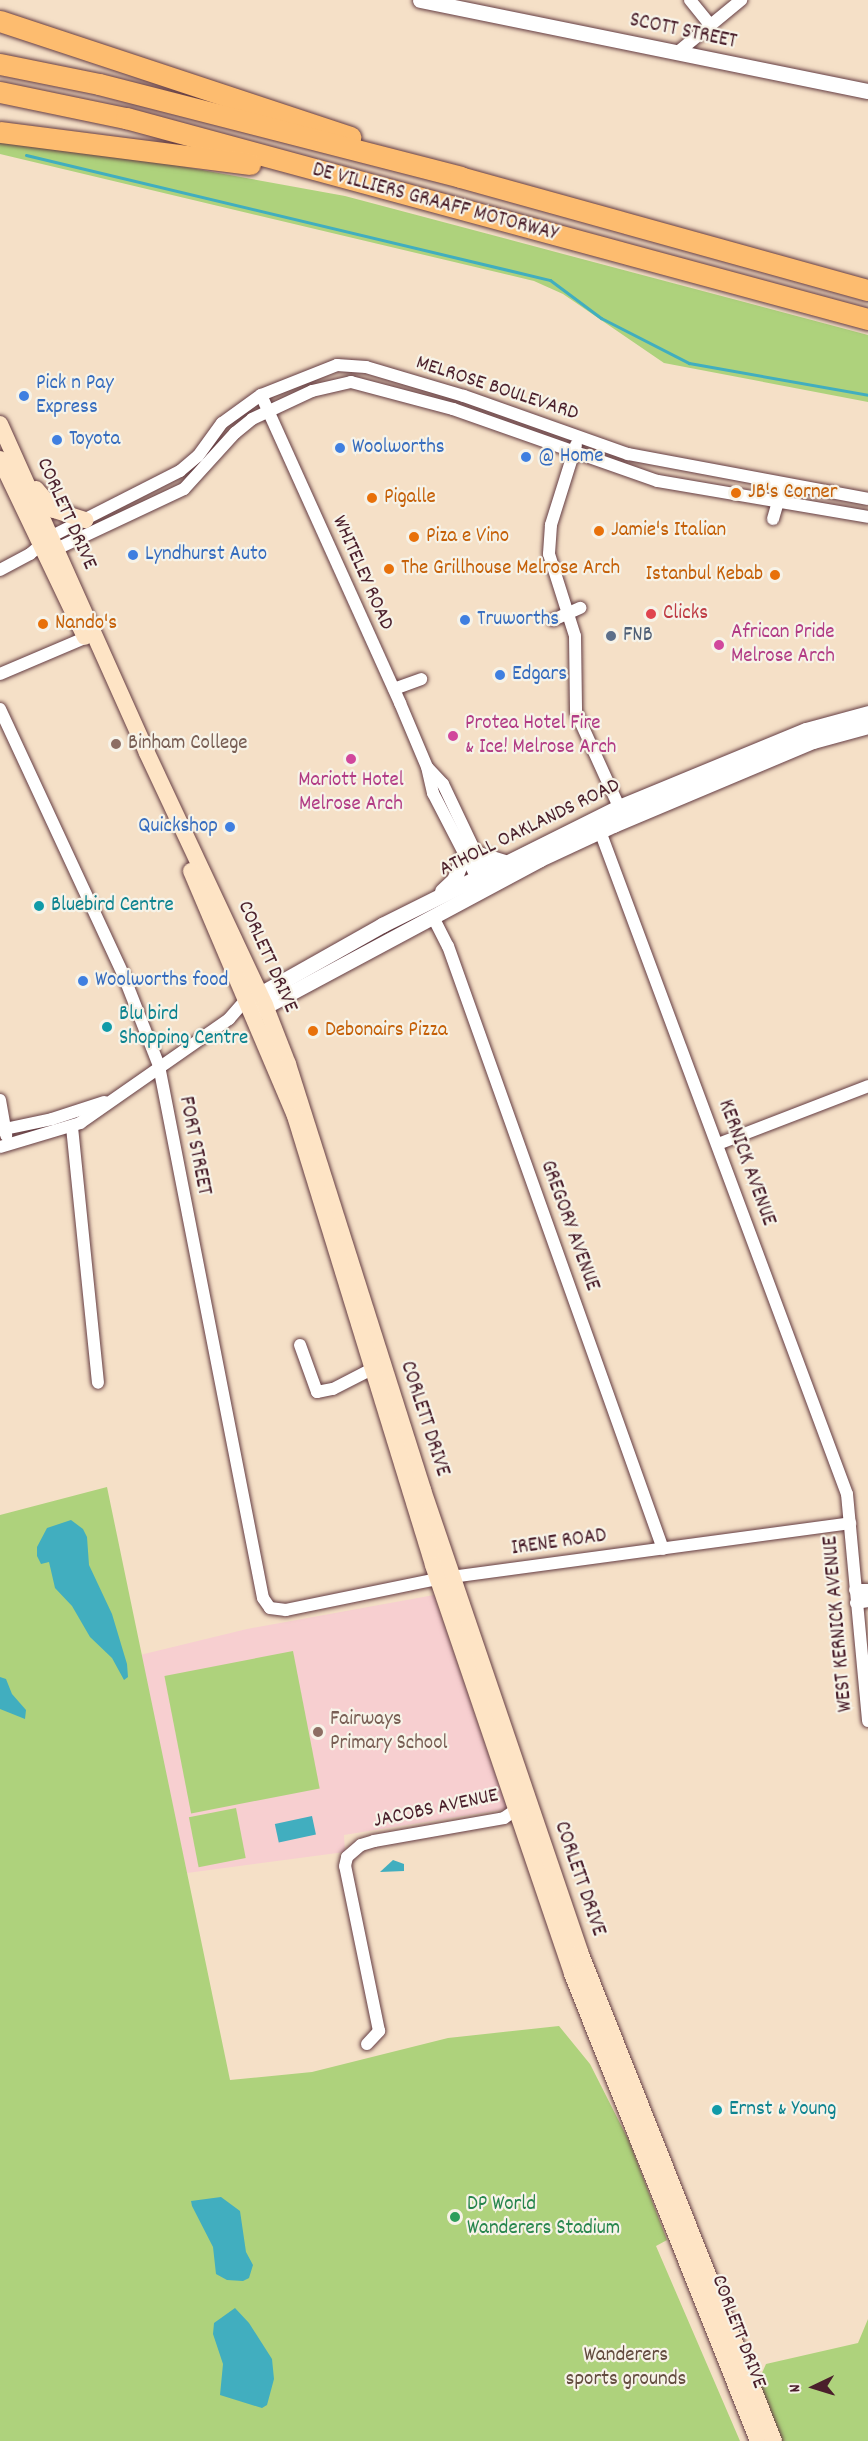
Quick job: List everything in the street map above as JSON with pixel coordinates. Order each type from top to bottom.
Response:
[{"type":"highway","points":[[0,21],[428,162],[460,177]]},
{"type":"highway","points":[[0,64],[99,84],[460,177],[868,290]]},
{"type":"highway","name":"DE VILLIERS GRAAFF MOTORWAY","points":[[0,92],[126,118],[281,162],[868,319]]},
{"type":"highway","points":[[0,132],[257,165],[281,162]]},
{"type":"main road","name":"CORLETT DRIVE","points":[[0,424],[21,470],[44,547],[182,847],[247,1008],[275,1062],[295,1116],[372,1369],[522,1806],[572,1974],[758,2441]]},
{"type":"main road","name":"CORLETT DRIVE","points":[[0,459],[263,1000],[306,1110],[445,1578]]},
{"type":"main road","points":[[21,470],[54,510],[85,520]]},
{"type":"main road","name":"CORLETT DRIVE","points":[[522,1806],[604,2018],[774,2441]]},
{"type":"street","name":"SCOTT STREET","points":[[420,0],[868,91]]},
{"type":"street","points":[[690,0],[711,25]]},
{"type":"street","points":[[678,52],[741,0]]},
{"type":"street","name":"MELROSE BOULEVARD","points":[[44,547],[85,520],[185,467],[222,423],[261,395],[325,368],[351,364],[464,396],[665,464],[868,499]]},
{"type":"street","name":"MELROSE BOULEVARD","points":[[44,547],[157,504],[193,483],[241,427],[268,411],[328,386],[363,382],[453,409],[670,484],[868,517]]},
{"type":"street","name":"WHITELEY ROAD","points":[[261,395],[428,767],[432,793],[485,882]]},
{"type":"street","points":[[579,436],[549,538],[552,569],[577,645],[574,704],[619,807]]},
{"type":"street","points":[[773,519],[781,503],[783,485]]},
{"type":"street","points":[[0,570],[44,547]]},
{"type":"street","points":[[553,620],[580,608]]},
{"type":"street","points":[[0,674],[85,638]]},
{"type":"street","points":[[394,689],[421,679]]},
{"type":"street","points":[[846,718],[868,708]]},
{"type":"street","name":"FORT STREET","points":[[0,709],[123,974],[159,1066],[263,1598],[276,1611]]},
{"type":"street","name":"ATHOLL OAKLANDS ROAD","points":[[263,1000],[351,941],[435,897],[485,882],[598,825],[619,807],[806,730],[868,713]]},
{"type":"street","name":"ATHOLL OAKLANDS ROAD","points":[[4,1145],[72,1127],[247,1008],[433,917],[485,882],[507,863],[813,741],[868,726]]},
{"type":"street","name":"KERNICK AVENUE","points":[[598,825],[843,1480],[850,1523]]},
{"type":"street","points":[[435,897],[454,880],[470,854],[507,863]]},
{"type":"street","name":"GREGORY AVENUE","points":[[433,917],[448,946],[663,1549]]},
{"type":"street","points":[[351,941],[381,943]]},
{"type":"street","points":[[718,1144],[868,1086]]},
{"type":"street","name":"ATHOLL OAKLANDS ROAD","points":[[2,1129],[52,1119],[114,1098]]},
{"type":"street","points":[[0,1100],[4,1145]]},
{"type":"street","points":[[72,1127],[98,1383]]},
{"type":"street","points":[[300,1344],[317,1392],[342,1386],[372,1369]]},
{"type":"street","name":"IRENE ROAD","points":[[276,1611],[445,1578],[850,1523]]},
{"type":"street","name":"WEST KERNICK AVENUE","points":[[850,1523],[860,1598],[868,1721]]},
{"type":"street","points":[[860,1598],[868,1590]]},
{"type":"street","name":"JACOBS AVENUE","points":[[367,2044],[379,2031],[345,1866],[352,1854],[374,1841],[504,1818],[522,1806]]},
{"type":"shaded area","name":"Fairways Primary School","points":[[434,1595],[507,1809],[344,1835],[345,1852],[187,1873],[140,1655],[247,1629]]},
{"type":"green space","points":[[0,139],[152,161],[345,196],[868,335],[868,402],[664,363],[563,294],[534,281],[0,154]]},
{"type":"green space","name":"Wanderers sports grounds","points":[[107,1487],[230,2080],[312,2072],[448,2038],[559,2026],[590,2064],[629,2141],[667,2240],[656,2246],[740,2441],[0,2441],[0,1515]]},
{"type":"green space","points":[[293,1651],[320,1788],[191,1813],[164,1676]]},
{"type":"green space","points":[[236,1808],[246,1858],[199,1867],[189,1817]]},
{"type":"green space","points":[[868,2319],[868,2441],[781,2441],[757,2384],[766,2364],[858,2343]]},
{"type":"water","points":[[71,1520],[83,1529],[87,1537],[89,1565],[112,1614],[127,1664],[128,1677],[124,1680],[112,1658],[90,1637],[72,1606],[55,1588],[49,1562],[41,1564],[37,1556],[37,1547],[47,1528]]},
{"type":"water","points":[[0,1677],[6,1679],[12,1694],[26,1710],[25,1719],[0,1709]]},
{"type":"water","points":[[312,1816],[316,1835],[279,1842],[275,1824]]},
{"type":"water","points":[[393,1860],[404,1864],[404,1871],[380,1872]]},
{"type":"water","points":[[221,2197],[240,2211],[246,2252],[253,2265],[249,2278],[243,2281],[227,2280],[216,2274],[213,2247],[192,2206],[191,2201]]},
{"type":"water","points":[[235,2308],[249,2323],[272,2359],[274,2379],[267,2405],[262,2408],[220,2395],[223,2364],[213,2334],[214,2323]]},
{"type":"waterway","points":[[26,155],[550,280],[601,318],[689,363],[868,395]]},
{"type":"place","name":"Pick n Pay Express","points":[[24,396]]},
{"type":"place","name":"Toyota","points":[[57,440]]},
{"type":"place","name":"Woolworths","points":[[340,448]]},
{"type":"place","name":"@ Home","points":[[526,457]]},
{"type":"place","name":"JB's Corner","points":[[736,493]]},
{"type":"place","name":"Pigalle","points":[[372,498]]},
{"type":"place","name":"Jamie's Italian","points":[[599,531]]},
{"type":"place","name":"Piza e Vino","points":[[414,537]]},
{"type":"place","name":"Lyndhurst Auto","points":[[133,555]]},
{"type":"place","name":"The Grillhouse Melrose Arch","points":[[389,569]]},
{"type":"place","name":"Istanbul Kebab","points":[[775,575]]},
{"type":"place","name":"Clicks","points":[[651,614]]},
{"type":"place","name":"Truworths","points":[[465,620]]},
{"type":"place","name":"Nando's","points":[[43,624]]},
{"type":"place","name":"FNB","points":[[611,636]]},
{"type":"place","name":"African Pride Melrose Arch","points":[[719,645]]},
{"type":"place","name":"Edgars","points":[[500,675]]},
{"type":"place","name":"Protea Hotel Fire & Ice! Melrose Arch","points":[[453,736]]},
{"type":"place","name":"Binham College","points":[[116,744]]},
{"type":"place","name":"Mariott Hotel Melrose Arch","points":[[351,759]]},
{"type":"place","name":"Quickshop","points":[[230,827]]},
{"type":"place","name":"Bluebird Centre","points":[[39,906]]},
{"type":"place","name":"Woolworths food","points":[[83,981]]},
{"type":"place","name":"Blu bird Shopping Centre","points":[[107,1027]]},
{"type":"place","name":"Debonairs Pizza","points":[[313,1031]]},
{"type":"place","name":"Fairways Primary School","points":[[318,1732]]},
{"type":"place","name":"Ernst & Young","points":[[717,2110]]},
{"type":"place","name":"DP World Wanderers Stadium","points":[[455,2217]]}]
